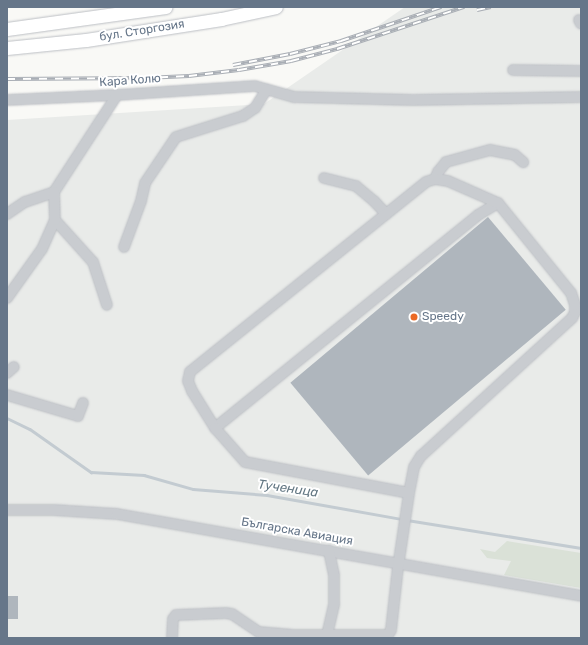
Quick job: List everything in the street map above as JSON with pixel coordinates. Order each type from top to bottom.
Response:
[{"type":"main road","name":"бул. Сторгозия","points":[[7,29],[165,7]]},
{"type":"main road","name":"бул. Сторгозия","points":[[7,48],[86,40],[221,20],[276,7]]},
{"type":"street","points":[[514,70],[581,71]]},
{"type":"street","name":"Кара Колю","points":[[7,100],[117,95],[255,86],[294,97],[405,100],[581,98]]},
{"type":"street","points":[[124,247],[141,201],[145,183],[176,137],[243,116],[255,108],[267,89]]},
{"type":"street","points":[[7,298],[42,249],[55,220],[54,192],[117,95]]},
{"type":"street","points":[[436,179],[438,172],[446,162],[490,150],[515,155],[523,162]]},
{"type":"street","points":[[324,178],[356,186],[374,201],[386,214]]},
{"type":"street","points":[[172,638],[173,619],[176,615],[226,612],[232,614],[259,632],[291,635],[390,635],[404,527],[414,467],[421,456],[572,318],[575,312],[572,293],[498,203],[448,181],[436,179],[426,182],[190,372],[188,381],[192,391],[215,428],[245,462],[409,493]]},
{"type":"street","points":[[7,214],[24,202],[54,192]]},
{"type":"street","points":[[215,428],[478,215],[498,203]]},
{"type":"street","points":[[55,220],[93,262],[107,305]]},
{"type":"street","points":[[7,395],[78,416],[83,403]]},
{"type":"street","name":"Българска Авиация","points":[[7,510],[54,510],[117,514],[581,596]]},
{"type":"street","points":[[327,635],[334,604],[334,576],[330,551]]},
{"type":"shaded area","points":[[405,7],[581,7],[581,638],[7,638],[7,120],[264,104]]},
{"type":"shaded area","points":[[507,541],[581,553],[581,588],[504,575],[511,561],[487,558],[480,549],[495,552]]},
{"type":"building","points":[[488,217],[566,310],[368,476],[290,383]]},
{"type":"building","points":[[7,596],[18,596],[18,619],[7,619]]},
{"type":"waterway","name":"Тученица","points":[[7,418],[30,429],[91,472],[144,475],[193,489],[267,495],[402,519]]},
{"type":"waterway","name":"Тученица","points":[[407,520],[581,548]]},
{"type":"railway","points":[[233,65],[290,54],[341,41],[441,7]]},
{"type":"railway","points":[[7,79],[144,78],[189,76],[239,70],[291,61],[337,49],[464,7]]},
{"type":"railway","points":[[477,10],[491,7]]},
{"type":"place","name":"Speedy","points":[[414,317]]}]
